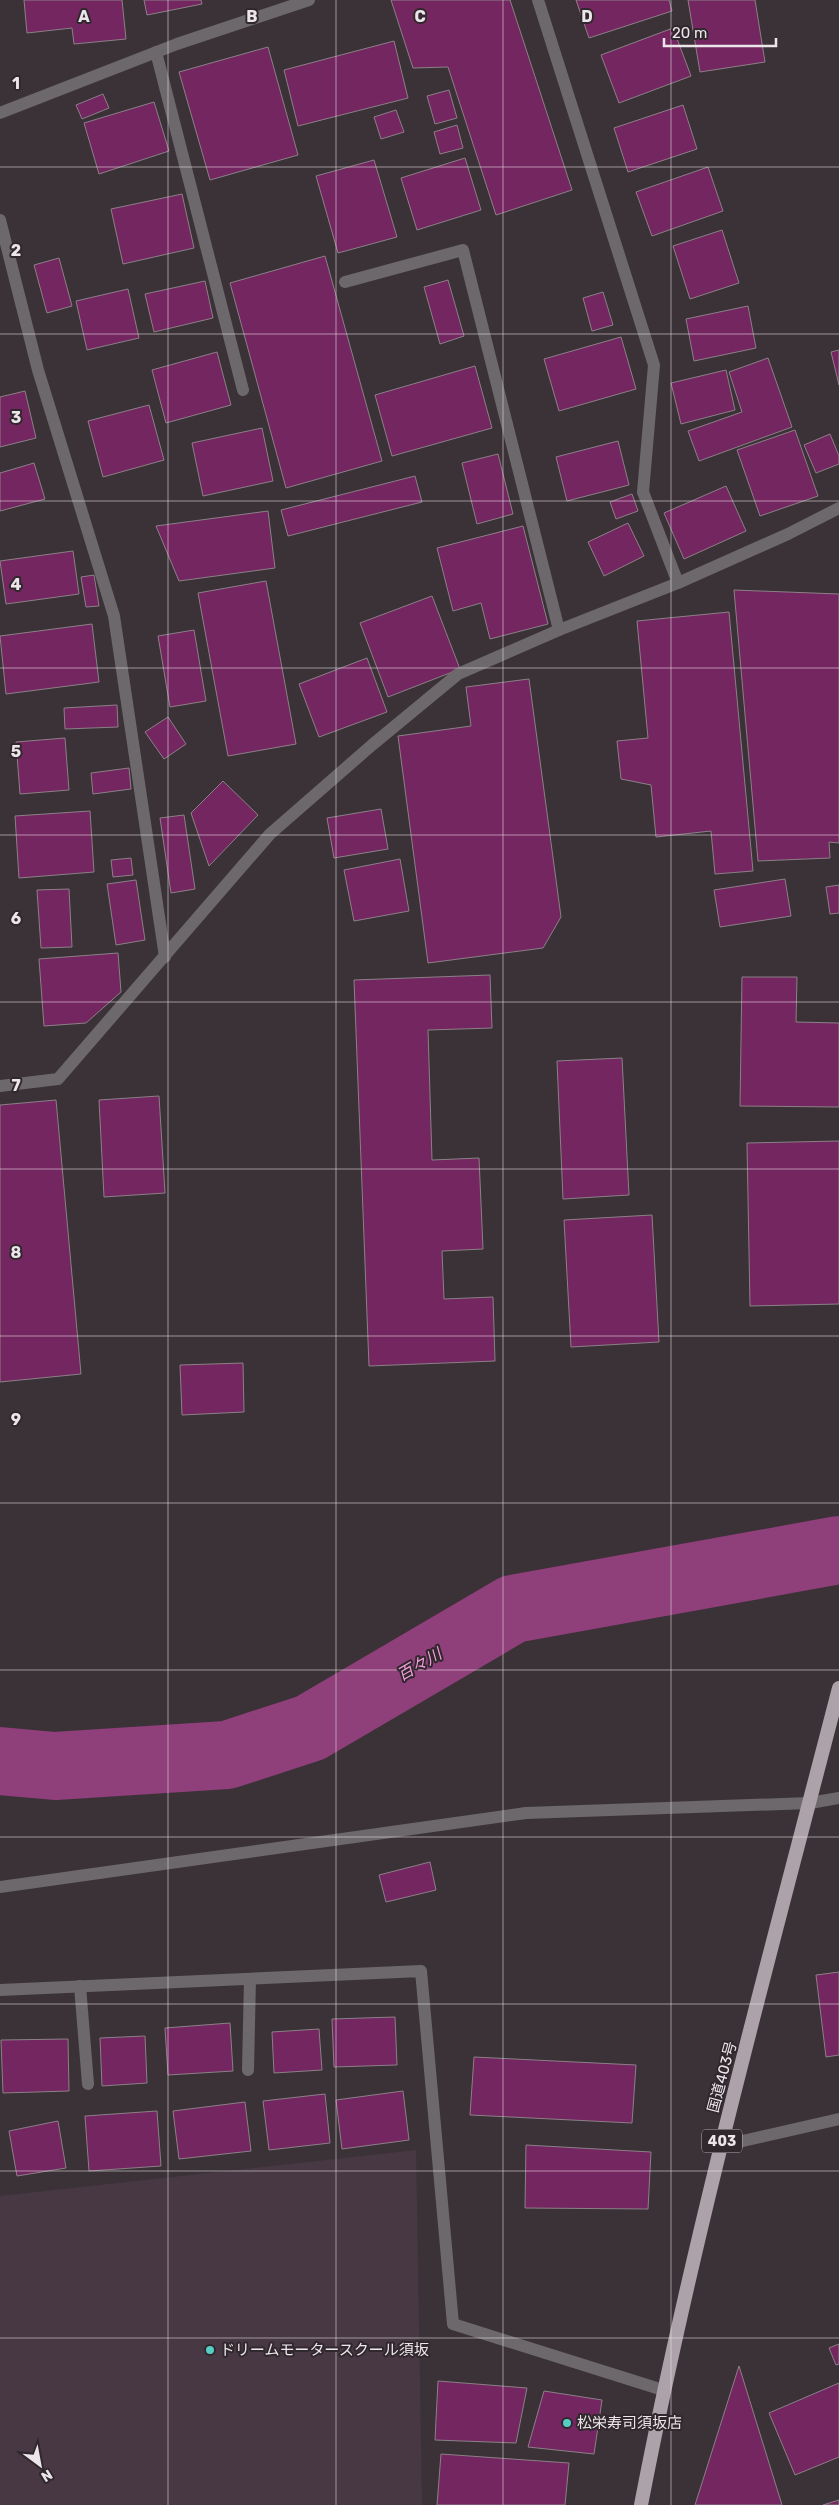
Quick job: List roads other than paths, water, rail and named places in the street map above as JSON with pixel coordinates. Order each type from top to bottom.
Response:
[{"type":"highway","name":"国道403号","points":[[641,2505],[663,2390],[721,2146],[839,1688]]},
{"type":"street","points":[[0,114],[156,52],[309,0]]},
{"type":"street","points":[[538,0],[654,365],[643,492],[678,583]]},
{"type":"street","points":[[156,52],[243,390]]},
{"type":"street","points":[[0,220],[38,370],[114,616],[165,957]]},
{"type":"street","points":[[345,282],[463,250],[559,630]]},
{"type":"street","points":[[0,1086],[58,1080],[270,834],[372,744],[458,674],[559,630],[678,583],[788,534],[839,508]]},
{"type":"street","points":[[0,1886],[526,1814],[810,1803],[839,1798]]},
{"type":"street","points":[[0,1990],[422,1971],[453,2324],[663,2390]]},
{"type":"street","points":[[248,2070],[250,1979]]},
{"type":"street","points":[[80,1986],[88,2084]]},
{"type":"street","points":[[721,2146],[839,2118]]},
{"type":"waterway","name":"百々川","points":[[0,1761],[55,1766],[227,1755],[310,1728],[513,1609],[839,1550]]},
{"type":"place","name":"ドリームモータースクール須坂","points":[[210,2350]]},
{"type":"place","name":"松栄寿司須坂店","points":[[567,2423]]}]
